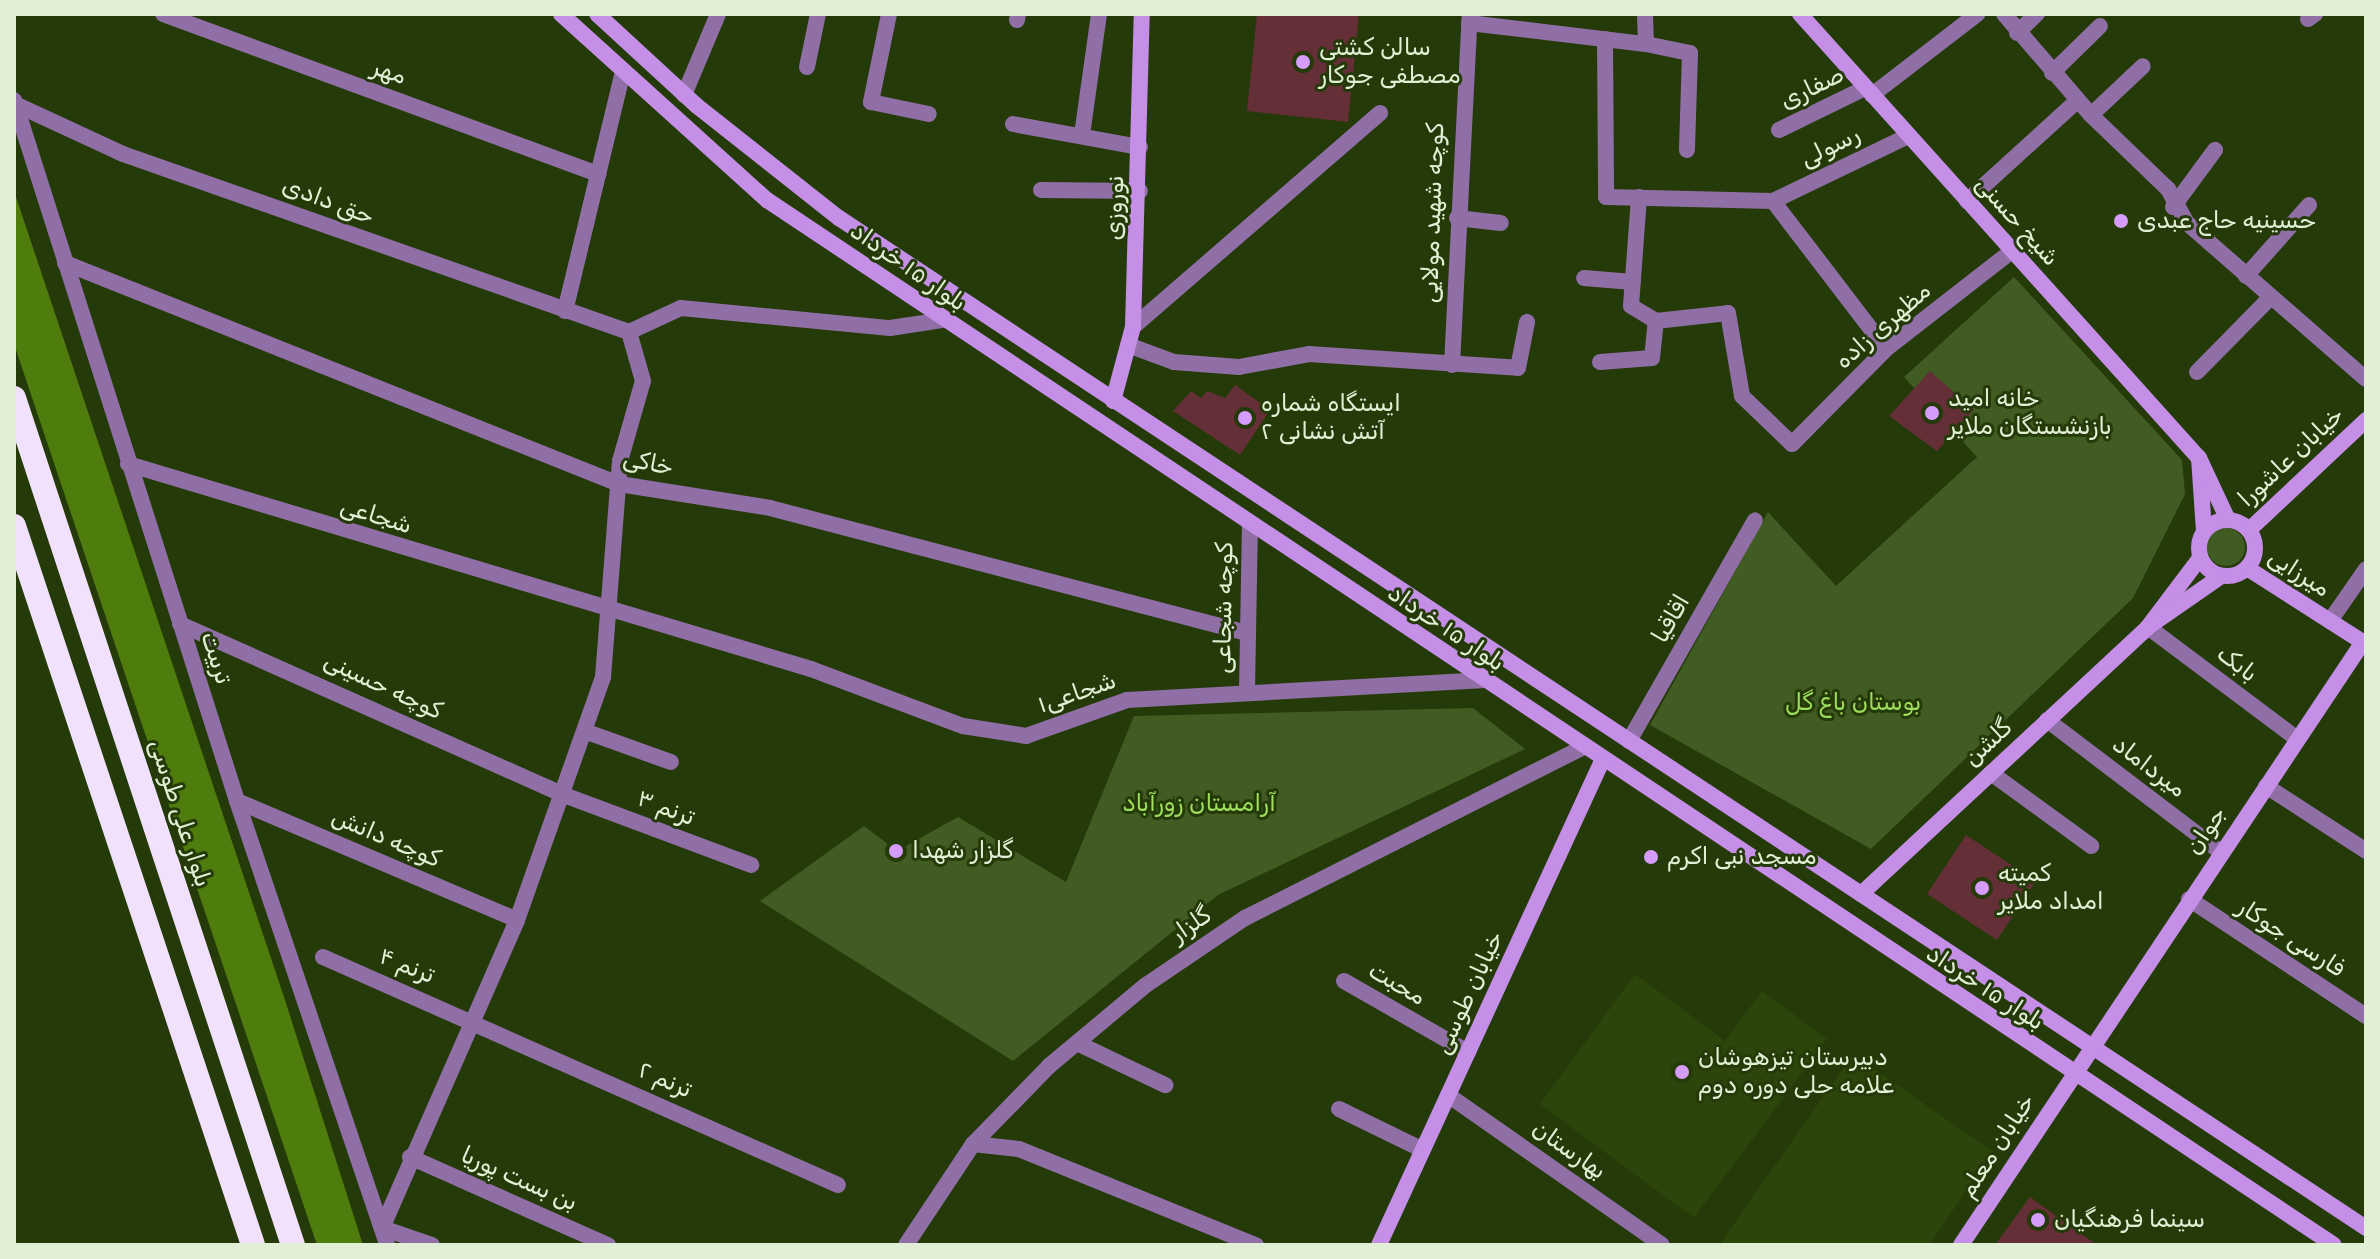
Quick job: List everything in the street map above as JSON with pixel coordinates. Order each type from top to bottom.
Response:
[{"type":"highway","name":"بلوار علی طوسی","points":[[14,398],[293,1245]]},
{"type":"highway","points":[[14,526],[253,1245]]},
{"type":"main road","name":"بلوار ۱۵ خرداد","points":[[561,14],[622,76],[767,200],[1582,748],[2334,1245]]},
{"type":"main road","name":"بلوار ۱۵ خرداد","points":[[597,14],[684,95],[827,209],[2366,1228]]},
{"type":"main road","name":"نوروزی","points":[[1113,401],[1133,327],[1140,191],[1142,14]]},
{"type":"main road","name":"شیخ حسنی","points":[[1800,14],[2199,458],[2228,520]]},
{"type":"main road","name":"خیابان عاشورا","points":[[2249,530],[2366,420]]},
{"type":"main road","points":[[2148,627],[2200,558],[2204,531],[2199,458]]},
{"type":"main road","points":[[1194,488],[1209,464]]},
{"type":"main road","points":[[2148,627],[2221,576],[2247,568],[2255,553],[2249,530],[2228,520],[2204,531]]},
{"type":"main road","points":[[2200,558],[2221,576]]},
{"type":"main road","name":"میرزایی","points":[[2247,568],[2364,643]]},
{"type":"main road","name":"گلشن","points":[[1861,894],[2148,627]]},
{"type":"main road","name":"جوان","points":[[2090,1046],[2364,643]]},
{"type":"main road","name":"خیابان طوسی","points":[[1379,1245],[1602,761]]},
{"type":"main road","name":"خیابان معلم","points":[[1968,1243],[2090,1046]]},
{"type":"street","name":"مهر","points":[[163,14],[599,174]]},
{"type":"street","points":[[684,95],[718,14]]},
{"type":"street","points":[[807,67],[818,14]]},
{"type":"street","points":[[889,14],[871,102],[929,114]]},
{"type":"street","points":[[1082,135],[1099,14]]},
{"type":"street","points":[[1645,14],[1646,44]]},
{"type":"street","name":"صفاری","points":[[1779,130],[1869,92],[1977,14]]},
{"type":"street","points":[[2004,14],[2077,101],[2168,189],[2173,207],[2270,298],[2366,379]]},
{"type":"street","points":[[2017,33],[2037,14]]},
{"type":"street","points":[[1469,19],[1690,53],[1687,150]]},
{"type":"street","name":"کوچه شهید مولایی","points":[[1452,365],[1469,19]]},
{"type":"street","points":[[2052,73],[2100,26]]},
{"type":"street","points":[[1605,39],[1606,197],[1773,201],[1886,349]]},
{"type":"street","points":[[2091,115],[2143,66]]},
{"type":"street","points":[[565,311],[622,76]]},
{"type":"street","points":[[1967,201],[2077,101]]},
{"type":"street","name":"تربیت","points":[[15,102],[237,801],[387,1245]]},
{"type":"street","name":"حق دادی","points":[[15,102],[123,154],[629,332]]},
{"type":"street","points":[[1133,327],[1380,113]]},
{"type":"street","points":[[1013,124],[1140,147]]},
{"type":"street","name":"رسولی","points":[[1773,201],[1908,136]]},
{"type":"street","points":[[2173,207],[2215,150]]},
{"type":"street","points":[[1041,190],[1140,191]]},
{"type":"street","points":[[1600,362],[1652,358],[1656,321],[1631,306],[1639,197]]},
{"type":"street","points":[[2246,276],[2309,205]]},
{"type":"street","points":[[1457,218],[1501,223]]},
{"type":"street","name":"مظهری زاده","points":[[1656,321],[1728,313],[1742,396],[1792,444],[1886,349],[2012,251]]},
{"type":"street","name":"خاکی","points":[[65,263],[619,484],[770,508],[1245,633]]},
{"type":"street","points":[[1584,278],[1633,282]]},
{"type":"street","points":[[2197,372],[2270,298]]},
{"type":"street","points":[[432,1245],[382,1228],[410,1157],[517,920],[587,732],[612,612],[619,484],[643,381],[629,332],[681,308],[890,328],[943,320]]},
{"type":"street","points":[[1128,345],[1174,362],[1239,367],[1309,354],[1518,368],[1527,322]]},
{"type":"street","name":"شجاعی","points":[[128,464],[612,612]]},
{"type":"street","name":"اقاقیا","points":[[1629,741],[1755,520]]},
{"type":"street","name":"کوچه شجاعی","points":[[1247,692],[1245,633],[1250,525]]},
{"type":"street","points":[[2330,621],[2366,569]]},
{"type":"street","name":"شجاعی۱","points":[[612,612],[811,669],[963,726],[1026,736],[1127,700],[1481,680]]},
{"type":"street","name":"کوچه حسینی","points":[[180,624],[564,795]]},
{"type":"street","name":"بابک","points":[[2148,627],[2297,739]]},
{"type":"street","name":"میرداماد","points":[[2047,720],[2221,852]]},
{"type":"street","points":[[587,732],[671,762]]},
{"type":"street","name":"گلزار","points":[[906,1245],[973,1144],[1077,1043],[1146,985],[1245,918],[1582,748]]},
{"type":"street","points":[[1991,773],[2091,846]]},
{"type":"street","points":[[2266,786],[2366,851]]},
{"type":"street","name":"ترنم ۳","points":[[564,795],[751,865]]},
{"type":"street","name":"کوچه دانش","points":[[237,801],[517,920]]},
{"type":"street","name":"فارسی جوکار","points":[[2189,899],[2366,1016]]},
{"type":"street","name":"ترنم ۴","points":[[323,957],[472,1018]]},
{"type":"street","name":"محبت","points":[[1344,981],[1468,1052]]},
{"type":"street","name":"ترنم ۲","points":[[472,1018],[838,1185]]},
{"type":"street","points":[[1077,1043],[1165,1085]]},
{"type":"street","name":"بهارستان","points":[[1448,1095],[1662,1245]]},
{"type":"street","points":[[1339,1109],[1423,1150]]},
{"type":"street","points":[[973,1144],[1019,1149],[1256,1245]]},
{"type":"street","name":"بن بست پوریا","points":[[410,1157],[608,1245]]},
{"type":"shaded area","points":[[14,191],[284,997],[363,1245],[317,1245],[14,344]]},
{"type":"shaded area","name":"دبیرستان تیزهوشان علامه حلی دوره دوم","points":[[1635,974],[1725,1041],[1762,991],[1827,1039],[1694,1218],[1540,1104]]},
{"type":"shaded area","points":[[1853,1054],[1993,1152],[1929,1245],[1719,1245]]},
{"type":"green space","name":"بوستان باغ گل","points":[[2014,277],[2182,460],[2185,494],[2133,598],[1871,849],[1650,725],[1768,512],[1836,586],[1977,457],[1904,377]]},
{"type":"green space","points":[[2226,528],[2239,534],[2245,547],[2239,560],[2226,566],[2213,560],[2207,547],[2213,534]]},
{"type":"green space","name":"آرامستان زورآباد","points":[[1473,708],[1525,749],[1218,895],[1013,1061],[760,901],[864,826],[897,851],[958,817],[1066,882],[1134,716]]},
{"type":"building","name":"سالن کشتی مصطفی جوکار","points":[[1257,14],[1359,14],[1348,122],[1247,111]]},
{"type":"building","name":"خانه امید بازنشستگان ملایر","points":[[1930,371],[1974,410],[1937,451],[1889,416]]},
{"type":"building","points":[[1235,385],[1270,410],[1240,455],[1173,411],[1191,391],[1201,398],[1207,391],[1225,398]]},
{"type":"building","name":"کمیته امداد ملایر","points":[[1966,835],[2036,881],[1997,940],[1927,894]]},
{"type":"building","name":"سینما فرهنگیان","points":[[2030,1197],[2097,1245],[1995,1245]]},
{"type":"place","name":"سالن کشتی مصطفی جوکار","points":[[1303,62]]},
{"type":"place","name":"حسینیه حاج عبدی","points":[[2121,221]]},
{"type":"place","name":"خانه امید بازنشستگان ملایر","points":[[1932,413]]},
{"type":"place","name":"ایستگاه شماره ۲ آتش نشانی","points":[[1245,418]]},
{"type":"place","name":"گلزار شهدا","points":[[896,851]]},
{"type":"place","name":"مسجد نبی اکرم","points":[[1651,857]]},
{"type":"place","name":"کمیته امداد ملایر","points":[[1982,888]]},
{"type":"place","name":"دبیرستان تیزهوشان علامه حلی دوره دوم","points":[[1682,1072]]},
{"type":"place","name":"سینما فرهنگیان","points":[[2038,1220]]}]
